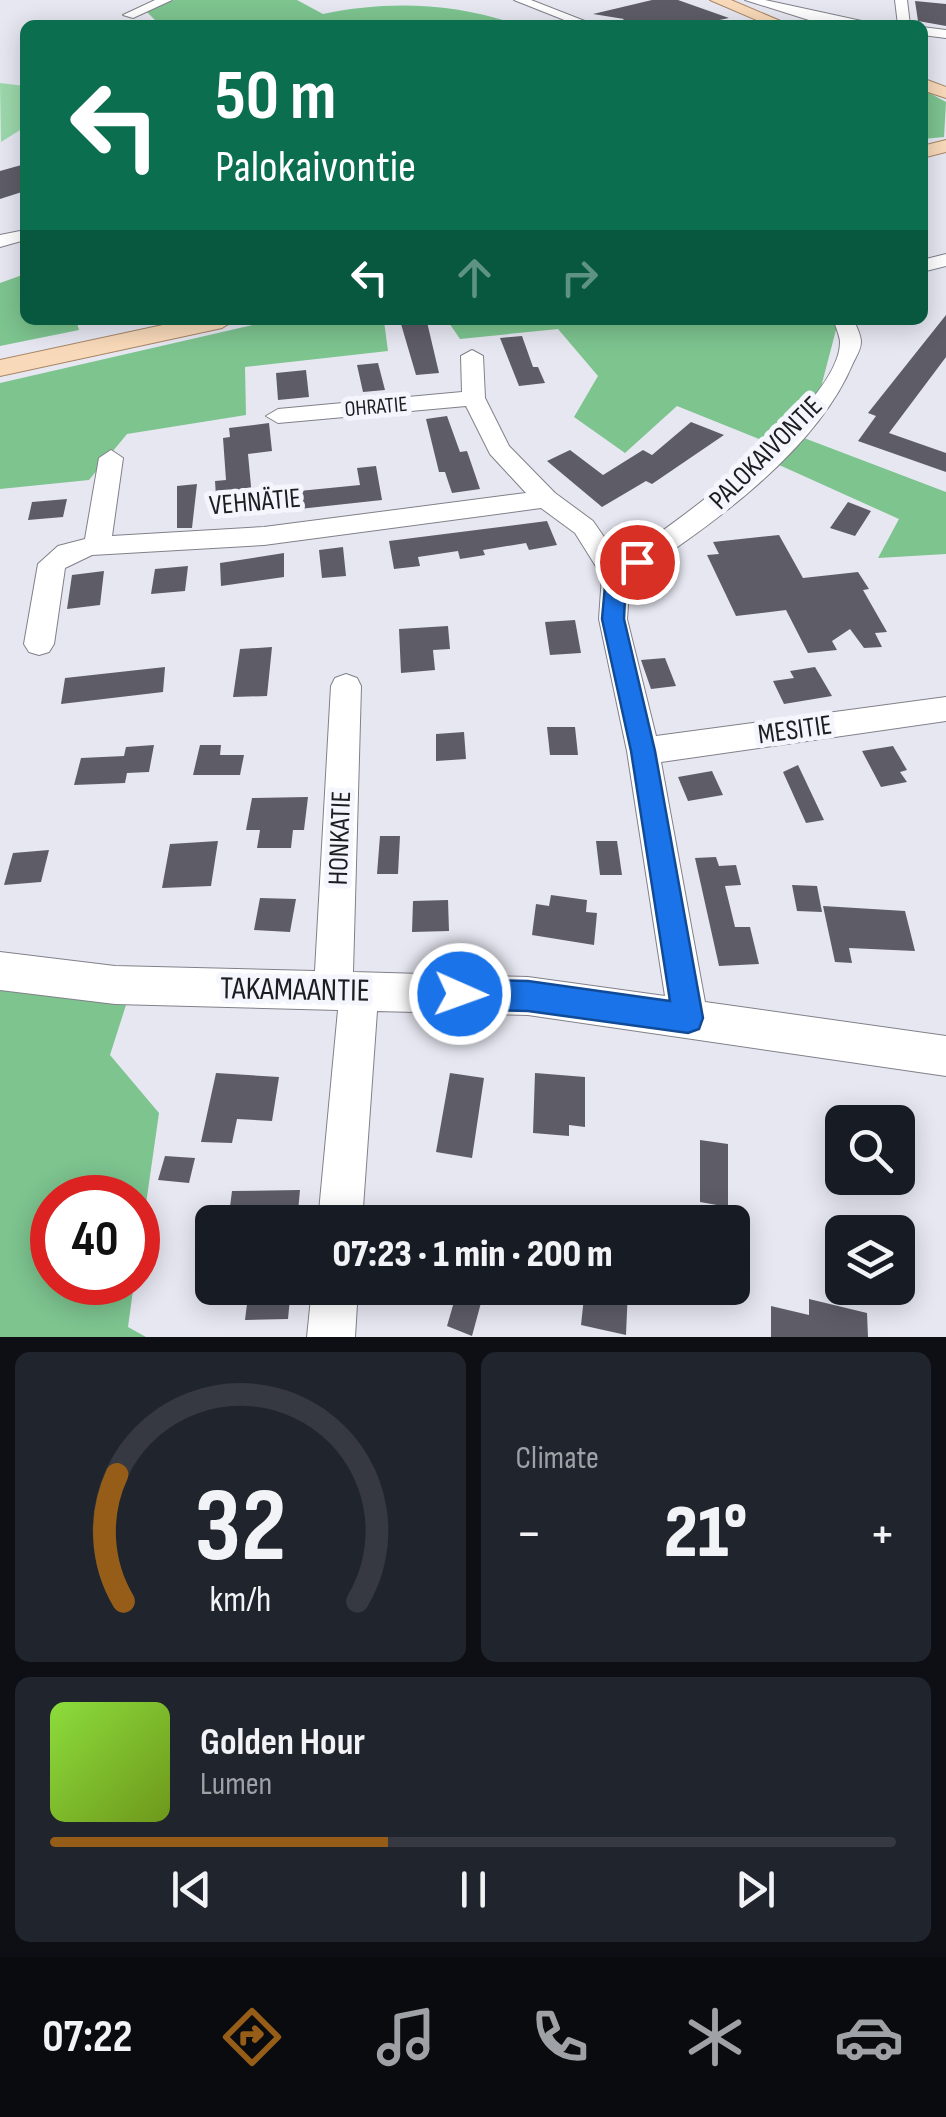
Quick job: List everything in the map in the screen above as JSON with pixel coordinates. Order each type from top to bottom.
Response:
[{"type":"main road","points":[[717,0],[764,20]]},
{"type":"main road","points":[[0,368],[199,325]]},
{"type":"street","points":[[129,14],[166,0]]},
{"type":"street","points":[[520,0],[575,20]]},
{"type":"street","points":[[751,0],[838,20]]},
{"type":"street","name":"PALOKAIVONTIE","points":[[616,575],[712,510],[822,400],[851,344],[845,325]]},
{"type":"street","points":[[472,356],[474,398],[499,450],[546,499],[584,528],[616,575],[613,619],[643,751],[688,1018]]},
{"type":"street","name":"OHRATIE","points":[[278,416],[474,398]]},
{"type":"street","points":[[96,545],[110,458]]},
{"type":"street","name":"VEHNÄTIE","points":[[39,644],[52,564],[68,553],[96,545],[264,536],[546,499]]},
{"type":"street","name":"HONKATIE","points":[[340,1205],[346,991],[346,686]]},
{"type":"street","name":"MESITIE","points":[[643,751],[946,709]]},
{"type":"street","name":"TAKAMAANTIE","points":[[0,971],[115,986],[528,996],[946,1056]]},
{"type":"street","points":[[331,1337],[334,1305]]},
{"type":"green space","points":[[174,0],[297,0],[323,14],[372,7],[422,6],[502,20],[155,20],[147,12]]},
{"type":"green space","points":[[0,83],[20,85],[20,130],[1,142]]},
{"type":"green space","points":[[928,92],[946,102],[944,137],[928,139]]},
{"type":"green space","points":[[20,276],[20,325],[78,325],[79,330],[0,346],[0,283]]},
{"type":"green space","points":[[253,325],[385,325],[388,351],[245,367],[246,415],[127,434],[89,480],[0,489],[0,383]]},
{"type":"green space","points":[[450,325],[835,325],[820,391],[783,430],[946,492],[946,554],[878,558],[899,519],[759,456],[769,443],[677,406],[625,453],[574,417],[598,376],[558,329],[460,339]]},
{"type":"green space","points":[[0,990],[126,1005],[110,1055],[159,1113],[150,1175],[30,1175],[30,1305],[131,1305],[128,1327],[146,1337],[0,1337]]},
{"type":"building","points":[[652,0],[678,0],[729,18],[623,20],[593,14]]},
{"type":"building","points":[[915,1],[946,4],[946,26],[918,20]]},
{"type":"building","points":[[20,165],[20,193],[0,199],[0,171]]},
{"type":"building","points":[[946,315],[946,357],[889,433],[946,453],[946,472],[858,441],[876,416],[868,413]]},
{"type":"building","points":[[401,325],[428,325],[439,373],[416,375]]},
{"type":"building","points":[[522,336],[533,367],[538,367],[545,383],[519,386],[500,338]]},
{"type":"building","points":[[378,363],[385,390],[363,392],[357,365]]},
{"type":"building","points":[[306,370],[309,397],[278,400],[276,373]]},
{"type":"building","points":[[447,416],[460,452],[467,451],[480,489],[452,493],[445,472],[439,472],[426,419]]},
{"type":"building","points":[[691,422],[724,435],[652,484],[646,481],[602,507],[547,461],[570,450],[603,475],[643,450],[652,455]]},
{"type":"building","points":[[269,423],[272,451],[248,454],[253,508],[217,512],[215,481],[226,480],[223,438],[230,437],[229,428]]},
{"type":"building","points":[[376,466],[382,500],[290,510],[289,492],[360,485],[357,468]]},
{"type":"building","points":[[197,484],[192,528],[177,528],[177,486]]},
{"type":"building","points":[[67,499],[63,517],[28,520],[32,502]]},
{"type":"building","points":[[848,502],[871,511],[855,536],[830,528]]},
{"type":"building","points":[[547,521],[557,545],[529,550],[526,543],[483,550],[485,555],[460,559],[458,551],[418,557],[420,566],[394,569],[389,541]]},
{"type":"building","points":[[779,535],[803,578],[858,572],[869,589],[863,590],[887,632],[875,633],[882,647],[864,648],[850,629],[832,641],[837,650],[808,653],[786,610],[736,616],[707,555],[719,554],[713,542]]},
{"type":"building","points":[[343,547],[346,576],[322,578],[319,550]]},
{"type":"building","points":[[284,553],[284,577],[221,586],[220,563]]},
{"type":"building","points":[[188,566],[185,591],[151,594],[155,569]]},
{"type":"building","points":[[104,571],[100,605],[67,609],[72,575]]},
{"type":"building","points":[[575,620],[581,653],[550,655],[545,622]]},
{"type":"building","points":[[448,626],[450,649],[433,650],[435,670],[401,673],[399,629]]},
{"type":"building","points":[[272,647],[267,696],[233,697],[240,649]]},
{"type":"building","points":[[665,658],[676,686],[651,689],[641,660]]},
{"type":"building","points":[[165,667],[163,692],[61,704],[65,678]]},
{"type":"building","points":[[815,667],[832,696],[784,704],[773,681],[794,678],[790,671]]},
{"type":"building","points":[[547,727],[575,727],[578,755],[550,755]]},
{"type":"building","points":[[464,732],[466,759],[436,761],[436,734]]},
{"type":"building","points":[[154,745],[149,772],[127,773],[125,783],[74,785],[81,758],[124,756],[126,747]]},
{"type":"building","points":[[200,745],[221,745],[220,755],[244,755],[240,775],[193,775]]},
{"type":"building","points":[[893,746],[907,770],[900,772],[907,782],[881,787],[862,751]]},
{"type":"building","points":[[798,765],[824,820],[806,823],[783,772]]},
{"type":"building","points":[[712,771],[723,795],[688,801],[678,777]]},
{"type":"building","points":[[308,797],[304,830],[293,830],[291,848],[257,848],[260,830],[246,830],[252,798]]},
{"type":"building","points":[[380,836],[400,836],[398,874],[377,874]]},
{"type":"building","points":[[218,841],[211,886],[162,888],[170,844]]},
{"type":"building","points":[[596,841],[617,841],[622,875],[600,875]]},
{"type":"building","points":[[49,850],[41,882],[4,885],[13,853]]},
{"type":"building","points":[[716,857],[719,866],[736,865],[741,885],[725,886],[735,927],[750,927],[759,964],[719,966],[695,858]]},
{"type":"building","points":[[792,885],[817,886],[822,912],[797,911]]},
{"type":"building","points":[[551,895],[587,900],[586,912],[597,913],[594,945],[532,935],[536,904],[549,906]]},
{"type":"building","points":[[260,898],[296,899],[290,932],[254,930]]},
{"type":"building","points":[[448,900],[449,931],[412,932],[413,901]]},
{"type":"building","points":[[823,906],[905,911],[915,951],[849,948],[852,963],[835,962]]},
{"type":"building","points":[[216,1073],[279,1077],[272,1121],[237,1119],[232,1143],[201,1142]]},
{"type":"building","points":[[450,1073],[484,1078],[472,1158],[436,1152]]},
{"type":"building","points":[[535,1073],[585,1077],[585,1127],[569,1125],[569,1136],[533,1133]]},
{"type":"building","points":[[700,1140],[728,1144],[728,1205],[700,1202]]},
{"type":"building","points":[[165,1156],[195,1158],[189,1183],[160,1180]]},
{"type":"building","points":[[300,1190],[299,1205],[230,1205],[232,1191]]},
{"type":"building","points":[[809,1299],[867,1313],[868,1337],[771,1337],[771,1306],[809,1315]]},
{"type":"building","points":[[247,1305],[289,1305],[288,1319],[245,1320]]},
{"type":"building","points":[[453,1305],[480,1305],[472,1336],[447,1326]]},
{"type":"building","points":[[583,1305],[627,1305],[626,1335],[581,1325]]},
{"type":"route","points":[[460,994],[528,996],[688,1018],[643,751],[613,619],[616,575],[637,562]]}]
